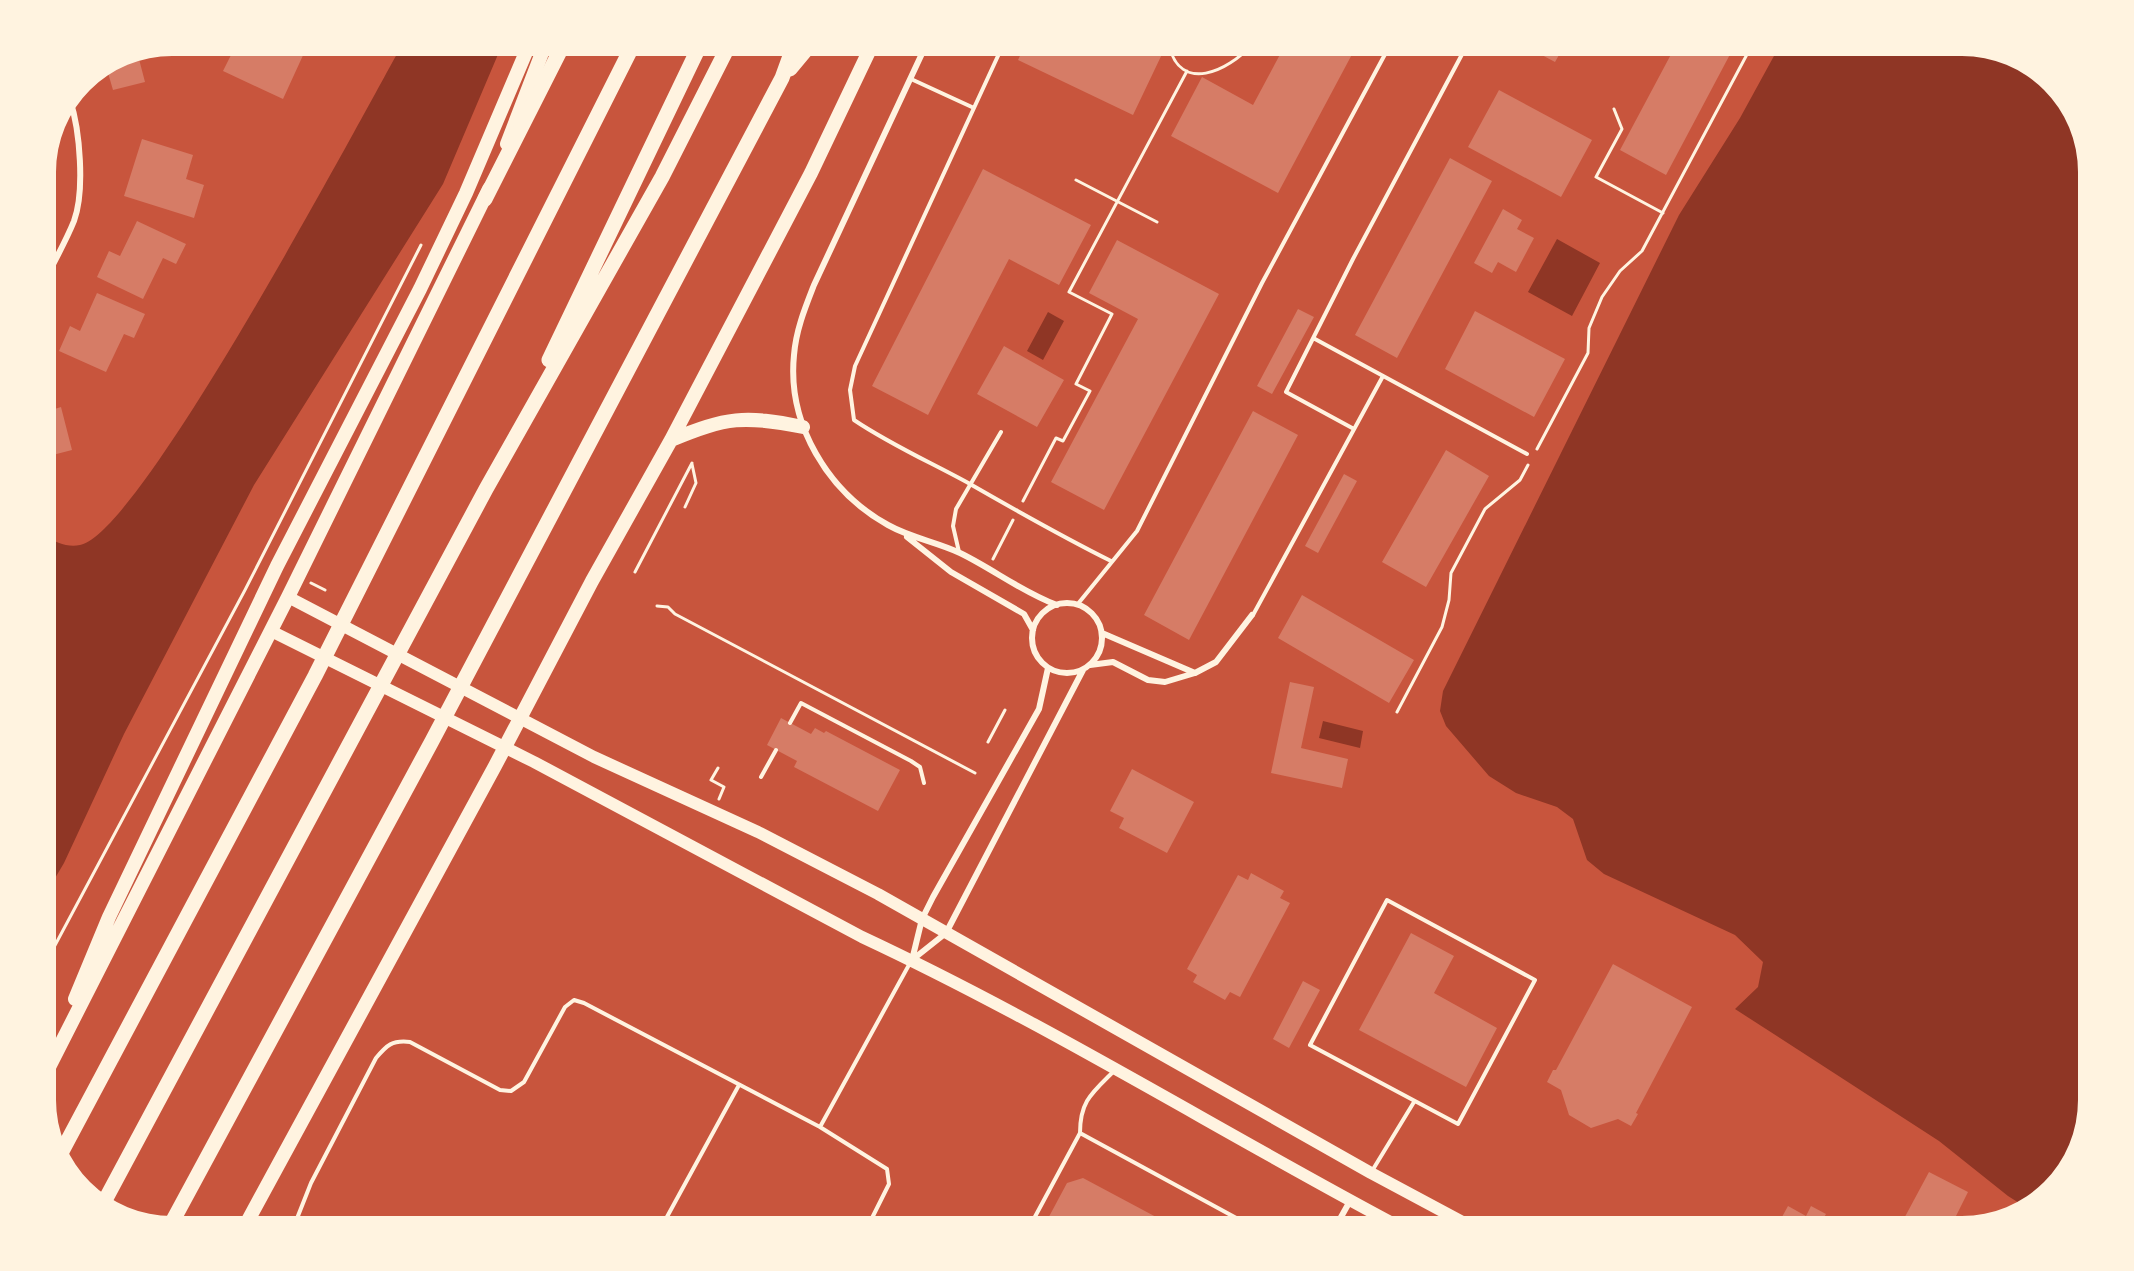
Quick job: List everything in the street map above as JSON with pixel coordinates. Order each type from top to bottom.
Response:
[{"type":"highway","points":[[485,199],[557,56]]},
{"type":"highway","points":[[65,1146],[315,676],[627,56]]},
{"type":"highway","points":[[107,1196],[226,972],[415,626],[486,489],[695,56]]},
{"type":"highway","points":[[486,489],[662,177],[723,56]]},
{"type":"highway","points":[[175,1216],[475,660],[782,78],[790,56]]},
{"type":"highway","points":[[782,78],[801,56]]},
{"type":"main road","points":[[56,1046],[109,917],[277,566],[420,289],[466,193],[524,56]]},
{"type":"main road","points":[[56,1051],[271,631],[485,199],[541,56]]},
{"type":"main road","points":[[250,1216],[671,440],[811,173],[867,56]]},
{"type":"main road","points":[[671,440],[713,422],[739,418],[770,420],[803,427]]},
{"type":"main road","points":[[288,597],[633,777],[758,832],[922,919],[1371,1173],[1451,1216]]},
{"type":"main road","points":[[271,631],[503,748],[912,960],[1116,1069],[1379,1216]]},
{"type":"street","points":[[902,533],[959,553],[1036,597],[1057,604],[1077,605],[1093,615],[1102,633],[1100,651],[1090,665],[1083,670],[1065,674],[1048,668],[1034,651],[1033,630],[1024,615],[951,572],[902,533],[850,498],[829,474],[803,427],[794,393],[794,355],[800,323],[814,285],[921,56]]},
{"type":"street","points":[[56,258],[75,219],[80,168],[73,110]]},
{"type":"street","points":[[1033,630],[1042,614],[1057,604]]},
{"type":"street","points":[[1090,665],[1113,662],[1148,680],[1165,682],[1195,673],[1216,662],[1252,615]]},
{"type":"street","points":[[1102,633],[1126,641],[1135,648],[1195,673]]},
{"type":"street","points":[[912,960],[922,919],[961,843],[1039,709],[1048,668]]},
{"type":"street","points":[[912,960],[946,933],[1083,670]]},
{"type":"street","points":[[1342,1216],[1350,1201]]},
{"type":"lane","points":[[999,56],[855,366],[850,390],[855,420],[874,434],[971,484],[1017,513],[1110,561]]},
{"type":"lane","points":[[1077,605],[1110,561],[1137,531],[1262,283],[1384,56]]},
{"type":"lane","points":[[1354,429],[1286,392],[1315,339],[1353,259],[1461,56]]},
{"type":"lane","points":[[910,78],[974,108]]},
{"type":"lane","points":[[1315,339],[1527,454]]},
{"type":"lane","points":[[1252,615],[1383,376]]},
{"type":"lane","points":[[959,553],[953,526],[956,509],[1001,432]]},
{"type":"lane","points":[[790,723],[801,703],[911,761],[920,767],[924,783]]},
{"type":"lane","points":[[761,777],[776,750]]},
{"type":"lane","points":[[1387,900],[1534,980],[1458,1124],[1414,1102],[1310,1045],[1387,900]]},
{"type":"lane","points":[[820,1128],[912,960]]},
{"type":"lane","points":[[298,1216],[311,1183],[376,1058],[387,1045],[397,1040],[410,1042],[500,1090],[512,1091],[524,1082],[565,1007],[574,1000],[584,1003],[820,1128],[887,1169],[889,1184],[873,1216]]},
{"type":"lane","points":[[1035,1216],[1080,1133],[1080,1112],[1096,1089],[1116,1069]]},
{"type":"lane","points":[[667,1216],[739,1085]]},
{"type":"lane","points":[[1371,1173],[1414,1102]]},
{"type":"lane","points":[[1080,1133],[1233,1216]]},
{"type":"path","points":[[1174,56],[1186,71],[1209,73],[1234,63],[1241,56]]},
{"type":"path","points":[[1536,451],[1588,353],[1589,328],[1602,297],[1620,271],[1642,251],[1746,56]]},
{"type":"path","points":[[988,569],[1056,438],[1064,441],[1089,391],[1076,384],[1112,314],[1069,292],[1186,71]]},
{"type":"path","points":[[1614,109],[1622,129],[1596,177],[1663,213]]},
{"type":"path","points":[[1076,180],[1157,222]]},
{"type":"path","points":[[56,943],[245,590],[424,239]]},
{"type":"path","points":[[1397,712],[1442,627],[1449,600],[1451,573],[1456,563],[1485,509],[1520,480],[1530,461]]},
{"type":"path","points":[[635,572],[692,463],[696,483],[686,507]]},
{"type":"path","points":[[657,606],[668,607],[675,614],[975,773]]},
{"type":"path","points":[[988,742],[1005,710]]},
{"type":"path","points":[[714,812],[724,787],[711,780],[718,768]]},
{"type":"shaded area","points":[[396,56],[497,56],[443,184],[254,485],[124,734],[56,876],[56,542],[66,545],[80,545],[109,524],[150,473],[197,402],[298,233]]},
{"type":"shaded area","points":[[1774,56],[1978,56],[2007,64],[2039,84],[2050,95],[2067,120],[2076,149],[2078,164],[2078,1115],[2070,1144],[2055,1170],[2045,1182],[2017,1202],[1939,1141],[1735,1009],[1758,987],[1763,962],[1735,935],[1604,874],[1587,860],[1573,819],[1557,807],[1516,793],[1489,776],[1446,726],[1440,711],[1443,691],[1679,215],[1740,118]]},
{"type":"shaded area","points":[[1557,239],[1600,263],[1572,316],[1528,292]]},
{"type":"shaded area","points":[[1048,312],[1064,321],[1043,360],[1027,351]]},
{"type":"shaded area","points":[[1323,721],[1363,731],[1360,748],[1319,738]]},
{"type":"building","points":[[230,56],[303,56],[283,99],[223,71]]},
{"type":"building","points":[[1020,56],[1161,56],[1133,115],[1018,60]]},
{"type":"building","points":[[1279,56],[1351,56],[1278,193],[1171,136],[1202,77],[1253,105]]},
{"type":"building","points":[[1544,56],[1558,56],[1555,62]]},
{"type":"building","points":[[1670,56],[1729,56],[1666,175],[1620,150]]},
{"type":"building","points":[[139,61],[145,82],[113,90],[108,74],[127,64]]},
{"type":"building","points":[[1499,90],[1592,140],[1561,197],[1468,147]]},
{"type":"building","points":[[142,139],[193,155],[186,179],[204,185],[194,218],[124,196]]},
{"type":"building","points":[[1450,158],[1492,181],[1397,358],[1355,335]]},
{"type":"building","points":[[983,169],[1091,225],[1059,285],[1009,259],[928,415],[872,386]]},
{"type":"building","points":[[1503,209],[1522,220],[1517,229],[1534,238],[1516,272],[1498,262],[1492,273],[1474,263]]},
{"type":"building","points":[[137,221],[186,244],[176,264],[163,258],[143,299],[97,277],[109,251],[120,256]]},
{"type":"building","points":[[1117,240],[1219,294],[1104,510],[1051,482],[1138,319],[1089,293]]},
{"type":"building","points":[[97,293],[145,314],[134,338],[124,334],[106,372],[59,351],[70,326],[80,331]]},
{"type":"building","points":[[1298,309],[1314,317],[1272,394],[1257,386]]},
{"type":"building","points":[[1475,311],[1565,359],[1534,417],[1445,369]]},
{"type":"building","points":[[1004,346],[1064,380],[1037,427],[977,394]]},
{"type":"building","points":[[61,407],[72,450],[56,454],[56,409]]},
{"type":"building","points":[[1253,411],[1298,435],[1189,640],[1144,615]]},
{"type":"building","points":[[1446,450],[1489,476],[1426,587],[1382,562]]},
{"type":"building","points":[[1344,474],[1357,481],[1318,553],[1305,546]]},
{"type":"building","points":[[1302,595],[1414,660],[1389,703],[1278,638]]},
{"type":"building","points":[[1290,682],[1314,687],[1301,748],[1348,759],[1342,788],[1271,773]]},
{"type":"building","points":[[781,718],[811,734],[815,728],[824,733],[826,731],[900,770],[878,811],[794,767],[797,761],[767,745]]},
{"type":"building","points":[[1132,769],[1194,802],[1167,853],[1119,828],[1124,818],[1110,811]]},
{"type":"building","points":[[1251,873],[1284,891],[1280,898],[1290,903],[1240,997],[1230,992],[1225,1000],[1193,982],[1197,975],[1187,969],[1238,875],[1248,880]]},
{"type":"building","points":[[1411,933],[1454,956],[1434,993],[1497,1028],[1466,1087],[1359,1030]]},
{"type":"building","points":[[1613,964],[1692,1007],[1631,1126],[1618,1119],[1591,1128],[1569,1115],[1561,1090],[1547,1082],[1553,1070],[1556,1070]]},
{"type":"building","points":[[1303,981],[1320,990],[1289,1048],[1273,1039]]},
{"type":"building","points":[[1929,1172],[1968,1192],[1956,1216],[1905,1216]]},
{"type":"building","points":[[1083,1178],[1154,1216],[1049,1216],[1067,1183]]},
{"type":"building","points":[[1788,1206],[1806,1216],[1782,1216]]},
{"type":"building","points":[[1811,1206],[1826,1214],[1825,1216],[1806,1216]]}]
